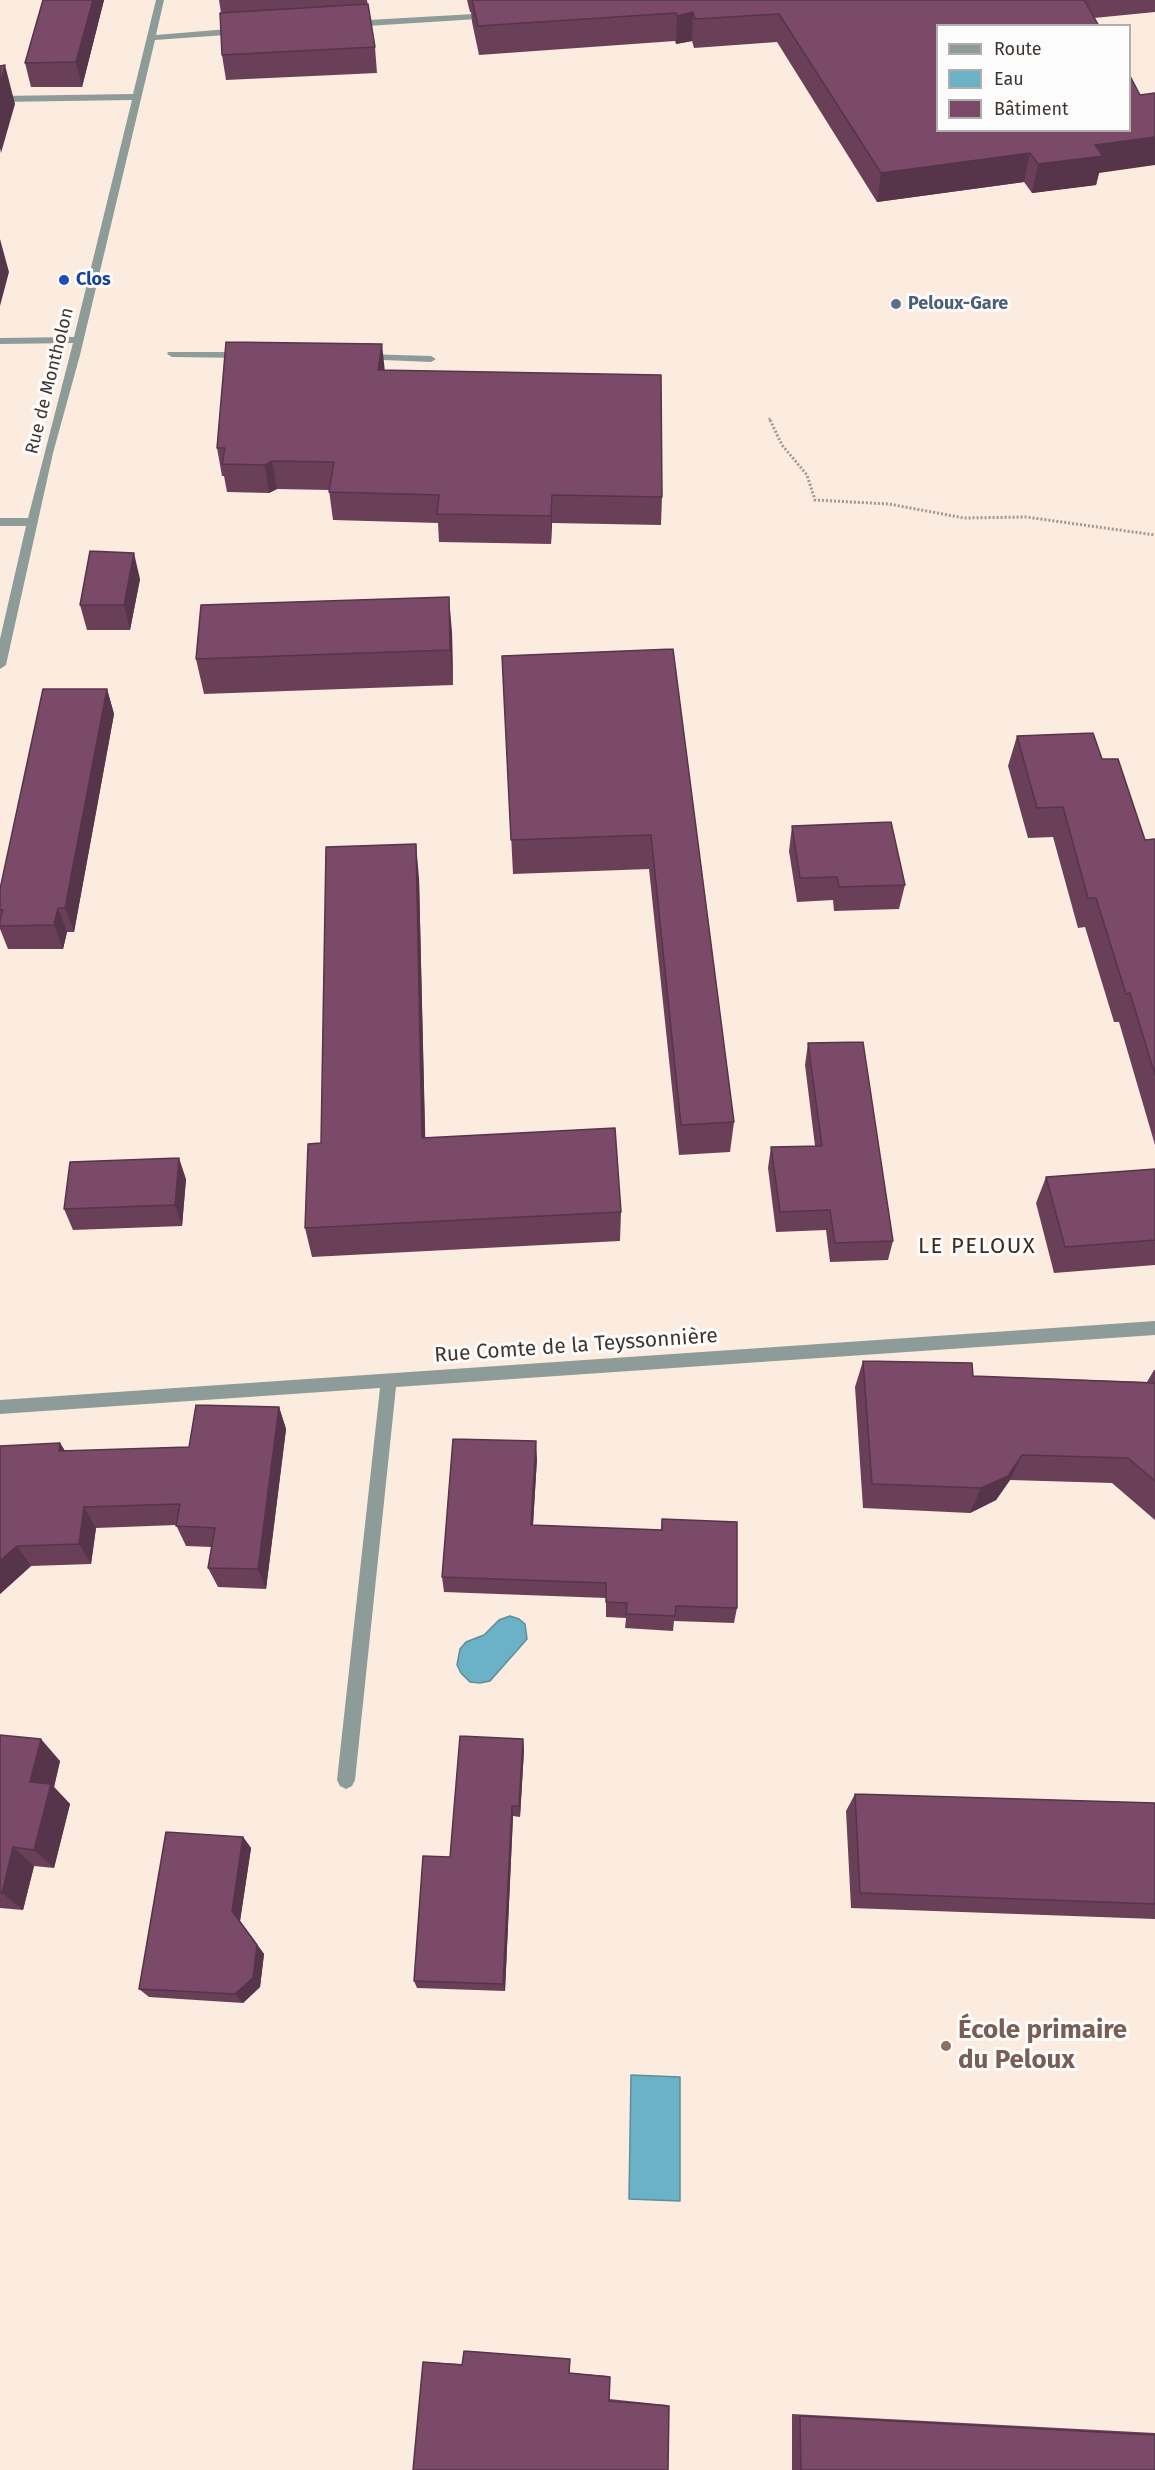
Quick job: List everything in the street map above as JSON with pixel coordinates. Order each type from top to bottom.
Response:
[{"type":"street","name":"Rue de Montholon","points":[[0,665],[48,453],[78,340],[160,0]]},
{"type":"street","points":[[342,25],[507,15]]},
{"type":"street","points":[[151,38],[248,30]]},
{"type":"street","points":[[0,99],[137,97]]},
{"type":"street","points":[[0,341],[78,340]]},
{"type":"street","points":[[172,354],[255,355]]},
{"type":"street","points":[[348,357],[430,358]]},
{"type":"street","points":[[0,522],[34,522]]},
{"type":"street","name":"Rue Comte de la Teyssonnière","points":[[0,1407],[1155,1328]]},
{"type":"street","points":[[346,1780],[389,1380]]},
{"type":"path","points":[[769,418],[782,445],[807,475],[816,500],[889,504],[964,518],[1038,518],[1155,535]]},
{"type":"water","points":[[510,1616],[525,1624],[527,1639],[490,1681],[470,1682],[457,1665],[460,1649],[466,1642],[484,1635],[499,1620]]},
{"type":"water","points":[[631,2075],[680,2077],[680,2201],[629,2199]]},
{"type":"building","points":[[43,0],[93,0],[76,62],[25,63]]},
{"type":"building","points":[[472,0],[1084,0],[1098,24],[936,24],[936,132],[1131,132],[1131,78],[1140,95],[1155,93],[1155,137],[1095,145],[1103,156],[1038,164],[1030,153],[881,173],[779,14],[695,19],[693,12],[677,16],[676,13],[478,26]]},
{"type":"building","points":[[368,4],[375,47],[222,55],[220,13]]},
{"type":"building","points":[[5,65],[0,84],[0,66]]},
{"type":"building","points":[[226,342],[382,344],[378,370],[661,375],[662,497],[552,495],[551,516],[437,514],[439,495],[329,492],[334,462],[272,461],[265,465],[222,464],[225,448],[217,448]]},
{"type":"building","points":[[90,551],[134,553],[124,605],[80,605]]},
{"type":"building","points":[[449,597],[450,650],[196,659],[201,605]]},
{"type":"building","points":[[673,649],[734,1122],[681,1125],[651,835],[511,840],[502,656]]},
{"type":"building","points":[[43,689],[107,689],[65,908],[58,908],[54,925],[0,926],[3,910],[0,910],[0,889]]},
{"type":"building","points":[[1093,733],[1102,759],[1118,759],[1145,840],[1155,839],[1155,1075],[1130,993],[1126,994],[1096,898],[1088,898],[1063,807],[1037,808],[1017,736]]},
{"type":"building","points":[[891,822],[905,885],[839,887],[837,877],[800,878],[792,826]]},
{"type":"building","points":[[416,844],[422,1138],[615,1128],[621,1212],[305,1228],[308,1144],[321,1143],[326,847]]},
{"type":"building","points":[[863,1042],[893,1241],[835,1243],[830,1210],[780,1212],[771,1147],[822,1146],[808,1043]]},
{"type":"building","points":[[179,1158],[175,1205],[64,1209],[70,1162]]},
{"type":"building","points":[[1155,1169],[1155,1240],[1065,1247],[1046,1177]]},
{"type":"building","points":[[863,1361],[972,1363],[973,1376],[1155,1383],[1155,1481],[1128,1458],[1022,1455],[1008,1476],[981,1488],[872,1484]]},
{"type":"building","points":[[196,1405],[279,1407],[258,1569],[208,1568],[215,1528],[176,1526],[180,1504],[84,1507],[79,1544],[17,1546],[0,1561],[0,1446],[60,1443],[59,1451],[189,1447]]},
{"type":"building","points":[[453,1439],[536,1441],[531,1525],[662,1530],[662,1519],[737,1522],[737,1608],[676,1606],[675,1616],[626,1614],[627,1603],[606,1602],[606,1583],[442,1577]]},
{"type":"building","points":[[0,1735],[41,1739],[30,1782],[51,1784],[34,1850],[13,1847],[2,1893],[0,1893]]},
{"type":"building","points":[[460,1736],[523,1739],[519,1806],[512,1806],[503,1984],[414,1981],[423,1856],[450,1857]]},
{"type":"building","points":[[855,1794],[1155,1803],[1155,1904],[860,1893]]},
{"type":"building","points":[[166,1832],[243,1837],[232,1911],[257,1945],[253,1978],[235,1994],[139,1989]]},
{"type":"building","points":[[464,2351],[570,2359],[569,2373],[610,2377],[609,2401],[669,2406],[668,2470],[413,2470],[423,2362],[462,2365]]},
{"type":"building","points":[[800,2416],[1155,2435],[1155,2470],[801,2470]]},
{"type":"place","name":"Clos","points":[[64,280]]},
{"type":"place","name":"Peloux-Gare","points":[[896,304]]},
{"type":"place","name":"École primaire du Peloux","points":[[946,2046]]},
{"type":"district","name":"LE PELOUX","points":[[977,1247]]}]
